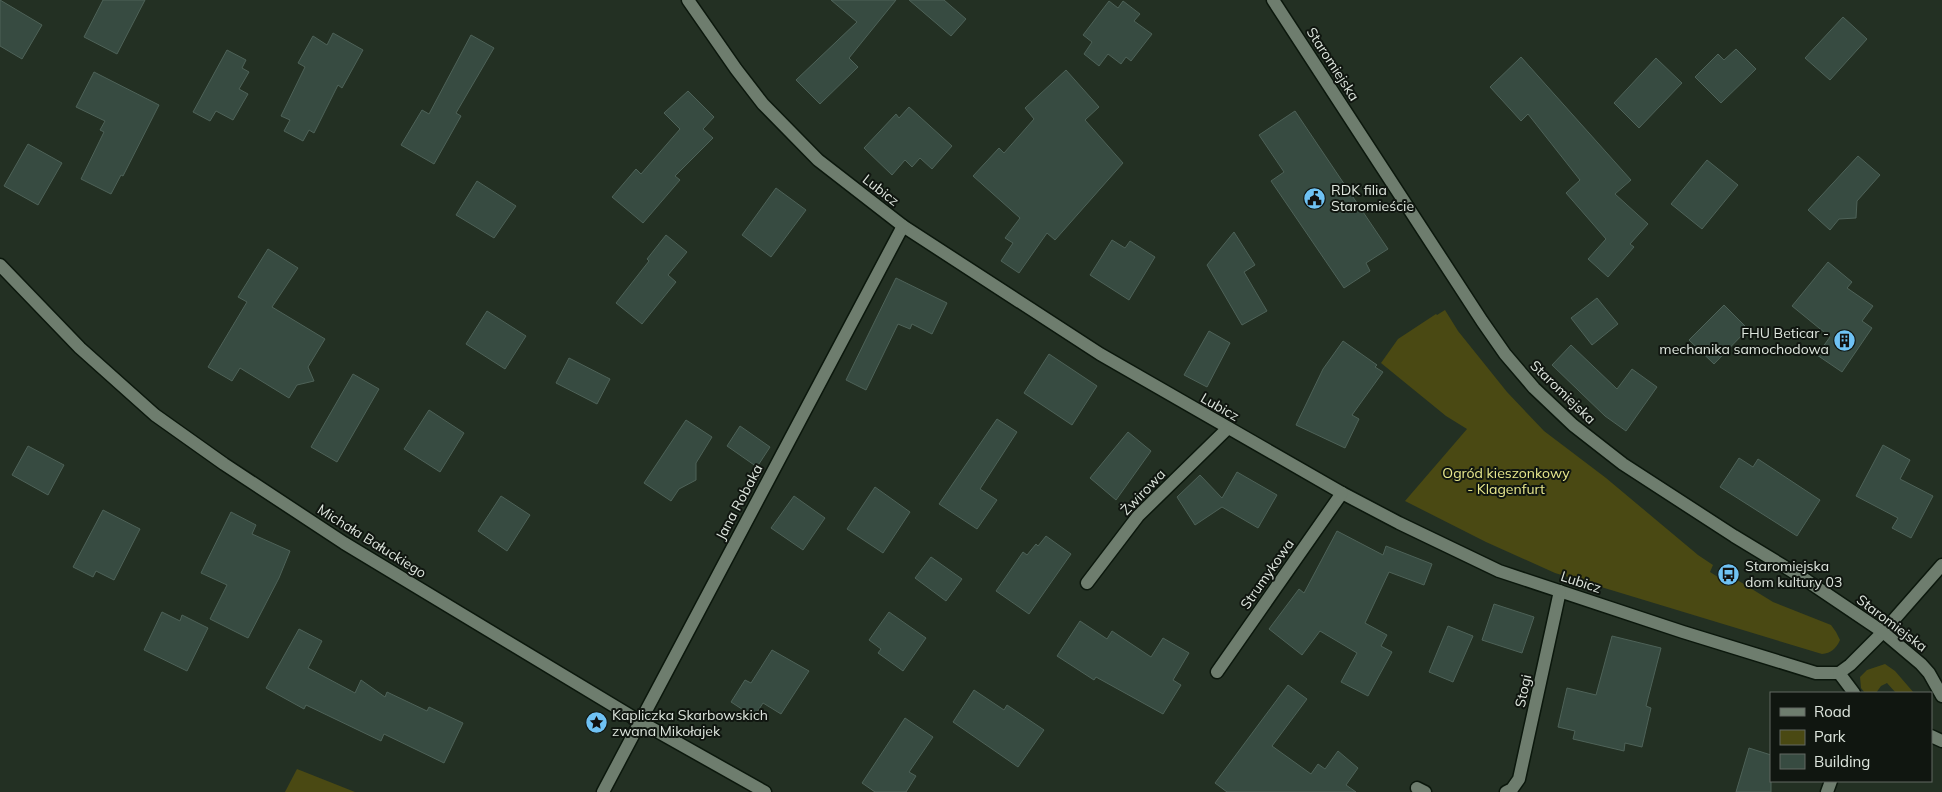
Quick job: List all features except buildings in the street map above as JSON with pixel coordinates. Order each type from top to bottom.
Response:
[{"type":"street","name":"Lubicz","points":[[688,0],[736,69],[774,116],[818,160],[903,226],[1100,354],[1342,493],[1399,523],[1499,570],[1683,632],[1816,673],[1839,673]]},
{"type":"street","name":"Staromiejska","points":[[1274,0],[1482,321],[1505,354],[1534,388],[1573,425],[1623,464],[1800,576],[1883,632],[1921,664],[1929,673],[1942,696]]},
{"type":"street","name":"Jana Robaka","points":[[603,792],[903,226]]},
{"type":"street","name":"Michała Bałuckiego","points":[[0,265],[95,362],[155,414],[224,464],[344,543],[640,721],[765,792]]},
{"type":"street","name":"Żwirowa","points":[[1087,583],[1138,516],[1228,428]]},
{"type":"street","name":"Strumykowa","points":[[1217,672],[1342,493]]},
{"type":"street","points":[[1853,692],[1839,673],[1850,666],[1883,632],[1942,565]]},
{"type":"street","name":"Stogi","points":[[1506,792],[1512,789],[1519,779],[1560,591]]},
{"type":"green space","name":"Ogród kieszonkowy - Klagenfurt","points":[[1445,310],[1458,331],[1507,392],[1544,431],[1606,478],[1698,555],[1713,565],[1710,572],[1729,584],[1734,578],[1773,602],[1831,625],[1840,640],[1835,648],[1831,652],[1822,654],[1555,573],[1486,542],[1405,501],[1467,429],[1446,416],[1381,363],[1398,339]]},
{"type":"green space","points":[[1885,664],[1895,671],[1913,692],[1895,692],[1887,683],[1881,686],[1877,692],[1864,692],[1861,688],[1860,677],[1867,670]]},
{"type":"green space","points":[[297,769],[355,792],[285,792]]},
{"type":"place","name":"RDK filia Staromieście","points":[[1315,198]]},
{"type":"place","name":"FHU Beticar - mechanika samochodowa","points":[[1845,341]]},
{"type":"place","name":"Staromiejska dom kultury 03","points":[[1729,574]]},
{"type":"place","name":"Kapliczka Skarbowskich zwana Mikołajek","points":[[596,723]]}]
